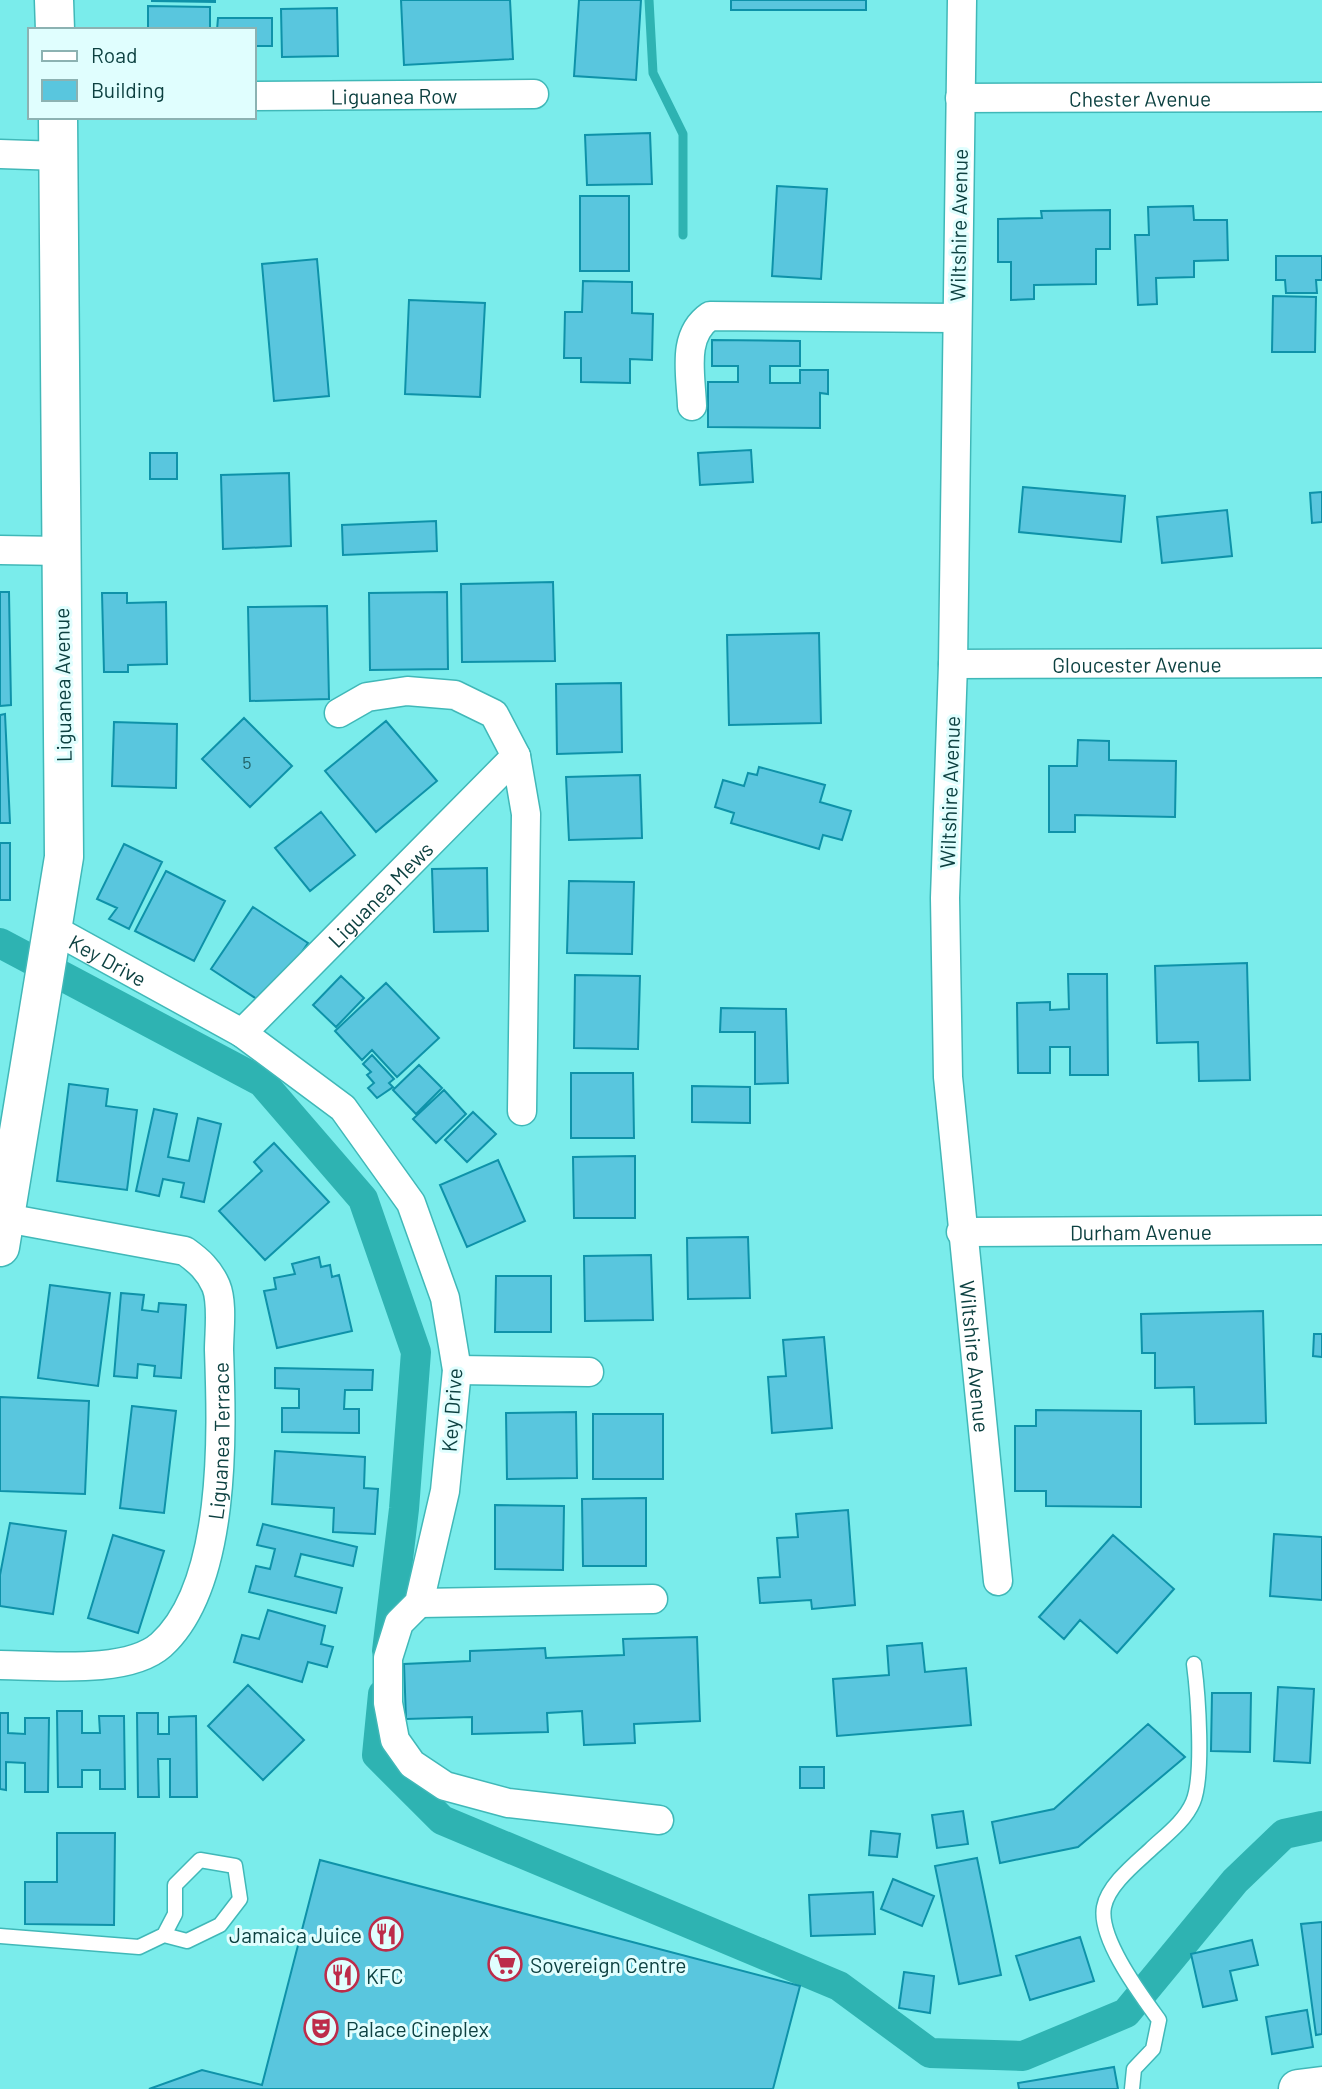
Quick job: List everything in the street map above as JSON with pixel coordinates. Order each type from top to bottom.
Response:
[{"type":"main road","points":[[54,0],[55,28]]},
{"type":"main road","name":"Liguanea Avenue","points":[[3,1233],[64,857],[58,119]]},
{"type":"main road","points":[[1298,2089],[1322,2086]]},
{"type":"street","name":"Wiltshire Avenue","points":[[962,0],[953,664],[946,926],[948,1077],[961,1232],[998,1581]]},
{"type":"street","name":"Liguanea Row","points":[[256,96],[534,94]]},
{"type":"street","name":"Chester Avenue","points":[[960,98],[1322,97]]},
{"type":"street","points":[[0,154],[60,156]]},
{"type":"street","points":[[692,406],[690,341],[697,325],[710,316],[956,318]]},
{"type":"street","points":[[0,550],[61,551]]},
{"type":"street","name":"Gloucester Avenue","points":[[953,664],[1322,663]]},
{"type":"street","points":[[339,713],[367,696],[407,691],[455,695],[494,714],[516,755],[526,814],[522,1111]]},
{"type":"street","name":"Liguanea Mews","points":[[242,1033],[516,755]]},
{"type":"street","name":"Key Drive","points":[[52,935],[242,1033],[343,1108],[411,1203],[445,1298],[457,1370],[445,1491],[419,1603],[399,1623],[388,1658],[388,1703],[395,1740],[412,1764],[445,1786],[508,1803],[659,1820]]},
{"type":"street","name":"Durham Avenue","points":[[961,1232],[1322,1230]]},
{"type":"street","name":"Liguanea Terrace","points":[[0,1665],[107,1664],[137,1659],[160,1646],[189,1610],[213,1531],[222,1432],[218,1289],[205,1267],[186,1251],[3,1233]]},
{"type":"street","points":[[457,1370],[589,1372]]},
{"type":"street","points":[[419,1603],[653,1599]]},
{"type":"lane","points":[[1132,2089],[1135,2069],[1153,2049],[1159,2020],[1122,1968],[1106,1922],[1104,1906],[1116,1885],[1182,1819],[1194,1801],[1198,1778],[1199,1707],[1194,1664]]},
{"type":"lane","points":[[0,1936],[139,1947],[164,1935],[175,1914],[175,1885],[200,1860],[235,1866],[240,1899],[220,1925],[187,1941],[164,1935]]},
{"type":"building","points":[[215,0],[215,2],[152,1]]},
{"type":"building","points":[[401,0],[510,0],[513,59],[404,65]]},
{"type":"building","points":[[579,0],[641,0],[636,80],[574,76]]},
{"type":"building","points":[[731,0],[866,0],[866,10],[731,10]]},
{"type":"building","points":[[148,6],[210,7],[210,28],[148,28]]},
{"type":"building","points":[[337,8],[338,56],[282,57],[281,9]]},
{"type":"building","points":[[218,18],[272,18],[272,46],[256,46],[256,28],[217,28]]},
{"type":"building","points":[[650,133],[652,184],[587,185],[585,135]]},
{"type":"building","points":[[777,186],[827,189],[821,279],[772,276]]},
{"type":"building","points":[[580,196],[629,196],[629,271],[580,271]]},
{"type":"building","points":[[1193,206],[1194,220],[1227,220],[1228,260],[1194,261],[1194,277],[1156,278],[1157,304],[1138,305],[1135,235],[1149,235],[1148,207]]},
{"type":"building","points":[[1110,210],[1110,249],[1096,249],[1096,284],[1034,285],[1034,299],[1011,300],[1011,262],[998,262],[998,219],[1042,218],[1041,211]]},
{"type":"building","points":[[1276,256],[1322,256],[1322,280],[1316,280],[1317,293],[1286,293],[1285,280],[1276,280]]},
{"type":"building","points":[[317,259],[329,396],[274,401],[262,264]]},
{"type":"building","points":[[583,281],[632,282],[632,313],[653,314],[652,360],[630,359],[630,383],[581,382],[581,358],[564,358],[565,312],[582,312]]},
{"type":"building","points":[[1273,296],[1316,297],[1315,352],[1272,352]]},
{"type":"building","points":[[409,300],[485,303],[480,397],[405,394]]},
{"type":"building","points":[[712,340],[800,341],[800,366],[770,366],[770,383],[800,383],[800,370],[828,370],[828,394],[820,393],[820,428],[708,427],[708,382],[738,382],[738,366],[712,366]]},
{"type":"building","points":[[751,450],[753,482],[700,485],[698,453]]},
{"type":"building","points":[[150,453],[177,453],[177,479],[150,479]]},
{"type":"building","points":[[289,473],[291,546],[223,549],[221,475]]},
{"type":"building","points":[[1023,487],[1125,496],[1121,542],[1019,532]]},
{"type":"building","points":[[1322,492],[1322,522],[1312,523],[1310,493]]},
{"type":"building","points":[[1227,510],[1232,556],[1162,563],[1157,517]]},
{"type":"building","points":[[436,521],[437,551],[343,555],[342,525]]},
{"type":"building","points":[[553,582],[555,661],[462,662],[461,584]]},
{"type":"building","points":[[0,592],[9,592],[11,705],[0,706]]},
{"type":"building","points":[[447,592],[448,669],[370,670],[369,593]]},
{"type":"building","points":[[102,593],[127,593],[127,603],[166,602],[167,664],[128,665],[128,672],[104,672]]},
{"type":"building","points":[[327,606],[329,699],[250,701],[248,607]]},
{"type":"building","points":[[819,633],[821,723],[729,725],[727,635]]},
{"type":"building","points":[[621,683],[622,752],[557,754],[556,684]]},
{"type":"building","points":[[5,714],[10,823],[0,823],[0,715]]},
{"type":"building","points":[[244,718],[292,766],[250,807],[202,759]]},
{"type":"building","points":[[386,721],[437,781],[376,832],[325,771]]},
{"type":"building","points":[[114,722],[177,724],[176,788],[112,786]]},
{"type":"building","points":[[1078,740],[1109,741],[1109,760],[1176,761],[1175,817],[1075,815],[1075,832],[1049,832],[1049,766],[1077,766]]},
{"type":"building","points":[[759,767],[825,785],[820,802],[851,811],[842,840],[823,835],[819,849],[731,823],[734,813],[715,807],[723,780],[744,786],[748,773],[757,775]]},
{"type":"building","points":[[640,775],[642,838],[569,840],[566,777]]},
{"type":"building","points":[[321,812],[355,855],[310,891],[275,848]]},
{"type":"building","points":[[0,843],[10,843],[10,900],[0,900]]},
{"type":"building","points":[[124,844],[162,862],[129,929],[109,919],[117,908],[97,899]]},
{"type":"building","points":[[487,868],[488,931],[434,932],[432,869]]},
{"type":"building","points":[[166,871],[225,901],[194,961],[135,931]]},
{"type":"building","points":[[569,881],[634,882],[632,954],[567,953]]},
{"type":"building","points":[[253,907],[308,943],[266,1005],[211,969]]},
{"type":"building","points":[[1247,963],[1250,1080],[1199,1081],[1198,1042],[1157,1043],[1155,966]]},
{"type":"building","points":[[1068,974],[1107,974],[1108,1075],[1070,1075],[1070,1047],[1050,1047],[1050,1073],[1018,1073],[1017,1003],[1050,1002],[1050,1010],[1069,1009]]},
{"type":"building","points":[[575,975],[640,976],[638,1049],[574,1048]]},
{"type":"building","points":[[341,976],[364,998],[336,1027],[313,1005]]},
{"type":"building","points":[[386,983],[439,1038],[397,1077],[372,1050],[362,1060],[335,1031]]},
{"type":"building","points":[[721,1008],[786,1009],[788,1083],[755,1084],[755,1032],[720,1032]]},
{"type":"building","points":[[372,1055],[394,1079],[389,1083],[393,1087],[377,1098],[368,1088],[374,1083],[367,1075],[371,1072],[363,1064]]},
{"type":"building","points":[[419,1065],[442,1088],[416,1114],[393,1090]]},
{"type":"building","points":[[571,1073],[633,1073],[634,1138],[571,1138]]},
{"type":"building","points":[[69,1084],[108,1089],[106,1106],[137,1110],[127,1190],[57,1181]]},
{"type":"building","points":[[692,1086],[750,1087],[750,1123],[692,1122]]},
{"type":"building","points":[[444,1090],[466,1114],[436,1143],[413,1119]]},
{"type":"building","points":[[154,1109],[177,1114],[168,1157],[189,1161],[198,1118],[221,1124],[204,1202],[181,1197],[184,1183],[163,1179],[159,1196],[136,1191]]},
{"type":"building","points":[[473,1112],[496,1134],[467,1162],[445,1140]]},
{"type":"building","points":[[274,1143],[329,1202],[265,1260],[219,1211],[262,1171],[254,1162]]},
{"type":"building","points":[[635,1156],[635,1218],[574,1218],[573,1157]]},
{"type":"building","points":[[498,1160],[525,1221],[467,1247],[440,1185]]},
{"type":"building","points":[[748,1237],[750,1298],[688,1299],[687,1238]]},
{"type":"building","points":[[651,1255],[653,1320],[585,1321],[584,1256]]},
{"type":"building","points":[[319,1257],[321,1267],[330,1265],[332,1277],[339,1275],[352,1331],[277,1348],[264,1291],[276,1289],[274,1278],[295,1274],[292,1264]]},
{"type":"building","points":[[496,1276],[551,1276],[551,1332],[495,1332]]},
{"type":"building","points":[[50,1285],[110,1293],[98,1386],[38,1378]]},
{"type":"building","points":[[121,1293],[144,1295],[142,1310],[158,1312],[159,1303],[186,1305],[181,1378],[154,1376],[155,1366],[138,1364],[137,1378],[114,1376]]},
{"type":"building","points":[[1263,1311],[1266,1423],[1195,1424],[1194,1387],[1155,1388],[1155,1353],[1142,1353],[1141,1314]]},
{"type":"building","points":[[1314,1334],[1322,1334],[1322,1357],[1313,1356]]},
{"type":"building","points":[[824,1337],[832,1428],[772,1433],[768,1377],[786,1376],[783,1340]]},
{"type":"building","points":[[275,1368],[373,1370],[372,1390],[345,1390],[344,1409],[359,1409],[359,1433],[282,1432],[282,1408],[299,1408],[299,1389],[275,1388]]},
{"type":"building","points":[[0,1397],[89,1401],[85,1494],[0,1491]]},
{"type":"building","points":[[132,1406],[176,1411],[164,1513],[120,1508]]},
{"type":"building","points":[[1036,1410],[1141,1411],[1141,1507],[1046,1506],[1046,1491],[1015,1491],[1015,1426],[1036,1426]]},
{"type":"building","points":[[576,1412],[577,1478],[507,1479],[506,1413]]},
{"type":"building","points":[[593,1414],[663,1414],[663,1479],[593,1479]]},
{"type":"building","points":[[275,1451],[365,1457],[364,1488],[378,1489],[375,1534],[333,1532],[334,1508],[272,1504]]},
{"type":"building","points":[[646,1498],[646,1566],[583,1566],[582,1499]]},
{"type":"building","points":[[495,1505],[564,1506],[563,1570],[495,1569]]},
{"type":"building","points":[[848,1510],[855,1605],[812,1609],[811,1600],[760,1603],[758,1578],[780,1577],[777,1538],[798,1537],[796,1514]]},
{"type":"building","points":[[10,1523],[66,1531],[53,1614],[0,1606],[0,1575]]},
{"type":"building","points":[[263,1524],[357,1547],[353,1566],[301,1554],[295,1576],[342,1588],[336,1613],[249,1592],[256,1566],[270,1569],[275,1549],[257,1545]]},
{"type":"building","points":[[1274,1534],[1322,1537],[1322,1600],[1270,1596]]},
{"type":"building","points":[[113,1535],[164,1551],[138,1633],[88,1618]]},
{"type":"building","points":[[1113,1535],[1174,1589],[1117,1653],[1080,1620],[1064,1639],[1039,1617]]},
{"type":"building","points":[[268,1610],[325,1626],[321,1644],[333,1647],[327,1667],[308,1662],[302,1682],[234,1662],[242,1635],[259,1639]]},
{"type":"building","points":[[697,1637],[700,1721],[634,1724],[635,1743],[584,1745],[582,1711],[547,1713],[548,1732],[472,1734],[472,1717],[406,1719],[404,1664],[470,1661],[470,1651],[545,1648],[546,1658],[624,1655],[623,1639]]},
{"type":"building","points":[[922,1643],[925,1672],[966,1668],[971,1725],[837,1736],[833,1679],[889,1675],[887,1646]]},
{"type":"building","points":[[248,1685],[304,1740],[263,1780],[208,1726]]},
{"type":"building","points":[[1278,1687],[1314,1689],[1310,1763],[1274,1761]]},
{"type":"building","points":[[1212,1693],[1251,1693],[1250,1752],[1211,1751]]},
{"type":"building","points":[[57,1711],[82,1711],[82,1733],[100,1733],[99,1716],[124,1716],[125,1789],[100,1789],[100,1770],[82,1770],[82,1787],[58,1787]]},
{"type":"building","points":[[0,1713],[8,1713],[8,1733],[25,1734],[25,1718],[49,1718],[48,1792],[25,1792],[25,1763],[6,1762],[6,1790],[0,1789]]},
{"type":"building","points":[[137,1713],[158,1713],[158,1734],[169,1734],[169,1717],[196,1716],[197,1797],[170,1797],[170,1759],[158,1759],[159,1797],[138,1797]]},
{"type":"building","points":[[1148,1724],[1185,1757],[1078,1847],[1000,1863],[992,1822],[1054,1809]]},
{"type":"building","points":[[800,1767],[824,1767],[824,1788],[800,1788]]},
{"type":"building","points":[[963,1811],[968,1844],[937,1848],[932,1815]]},
{"type":"building","points":[[871,1831],[900,1834],[897,1857],[869,1855]]},
{"type":"building","points":[[57,1833],[115,1833],[114,1925],[25,1924],[25,1882],[57,1882]]},
{"type":"building","points":[[977,1858],[1001,1975],[959,1984],[935,1866]]},
{"type":"building","name":"Sovereign Centre","points":[[320,1860],[800,1986],[773,2089],[149,2089],[202,2070],[262,2085]]},
{"type":"building","points":[[893,1879],[934,1896],[922,1926],[881,1909]]},
{"type":"building","points":[[873,1892],[875,1934],[811,1936],[809,1895]]},
{"type":"building","points":[[1322,1922],[1322,2034],[1316,2035],[1301,1924]]},
{"type":"building","points":[[1080,1937],[1094,1981],[1030,2000],[1016,1956]]},
{"type":"building","points":[[1252,1940],[1258,1965],[1230,1971],[1237,2000],[1203,2007],[1191,1954]]},
{"type":"building","points":[[904,1972],[934,1976],[930,2013],[899,2008]]},
{"type":"building","points":[[1307,2010],[1313,2047],[1272,2054],[1266,2017]]},
{"type":"building","points":[[1114,2067],[1118,2089],[1019,2089],[1018,2083]]},
{"type":"waterway","points":[[649,0],[653,73],[683,134],[683,235]]},
{"type":"waterway","points":[[0,943],[262,1082],[363,1199],[416,1352],[404,1509],[387,1651]]},
{"type":"waterway","points":[[383,1694],[377,1755],[442,1820],[839,1986],[930,2053],[1023,2056],[1126,2013],[1235,1881],[1284,1834],[1322,1826]]},
{"type":"place","name":"Jamaica Juice","points":[[386,1934]]},
{"type":"place","name":"Sovereign Centre","points":[[505,1964]]},
{"type":"place","name":"KFC","points":[[342,1975]]},
{"type":"place","name":"Palace Cineplex","points":[[321,2028]]}]
